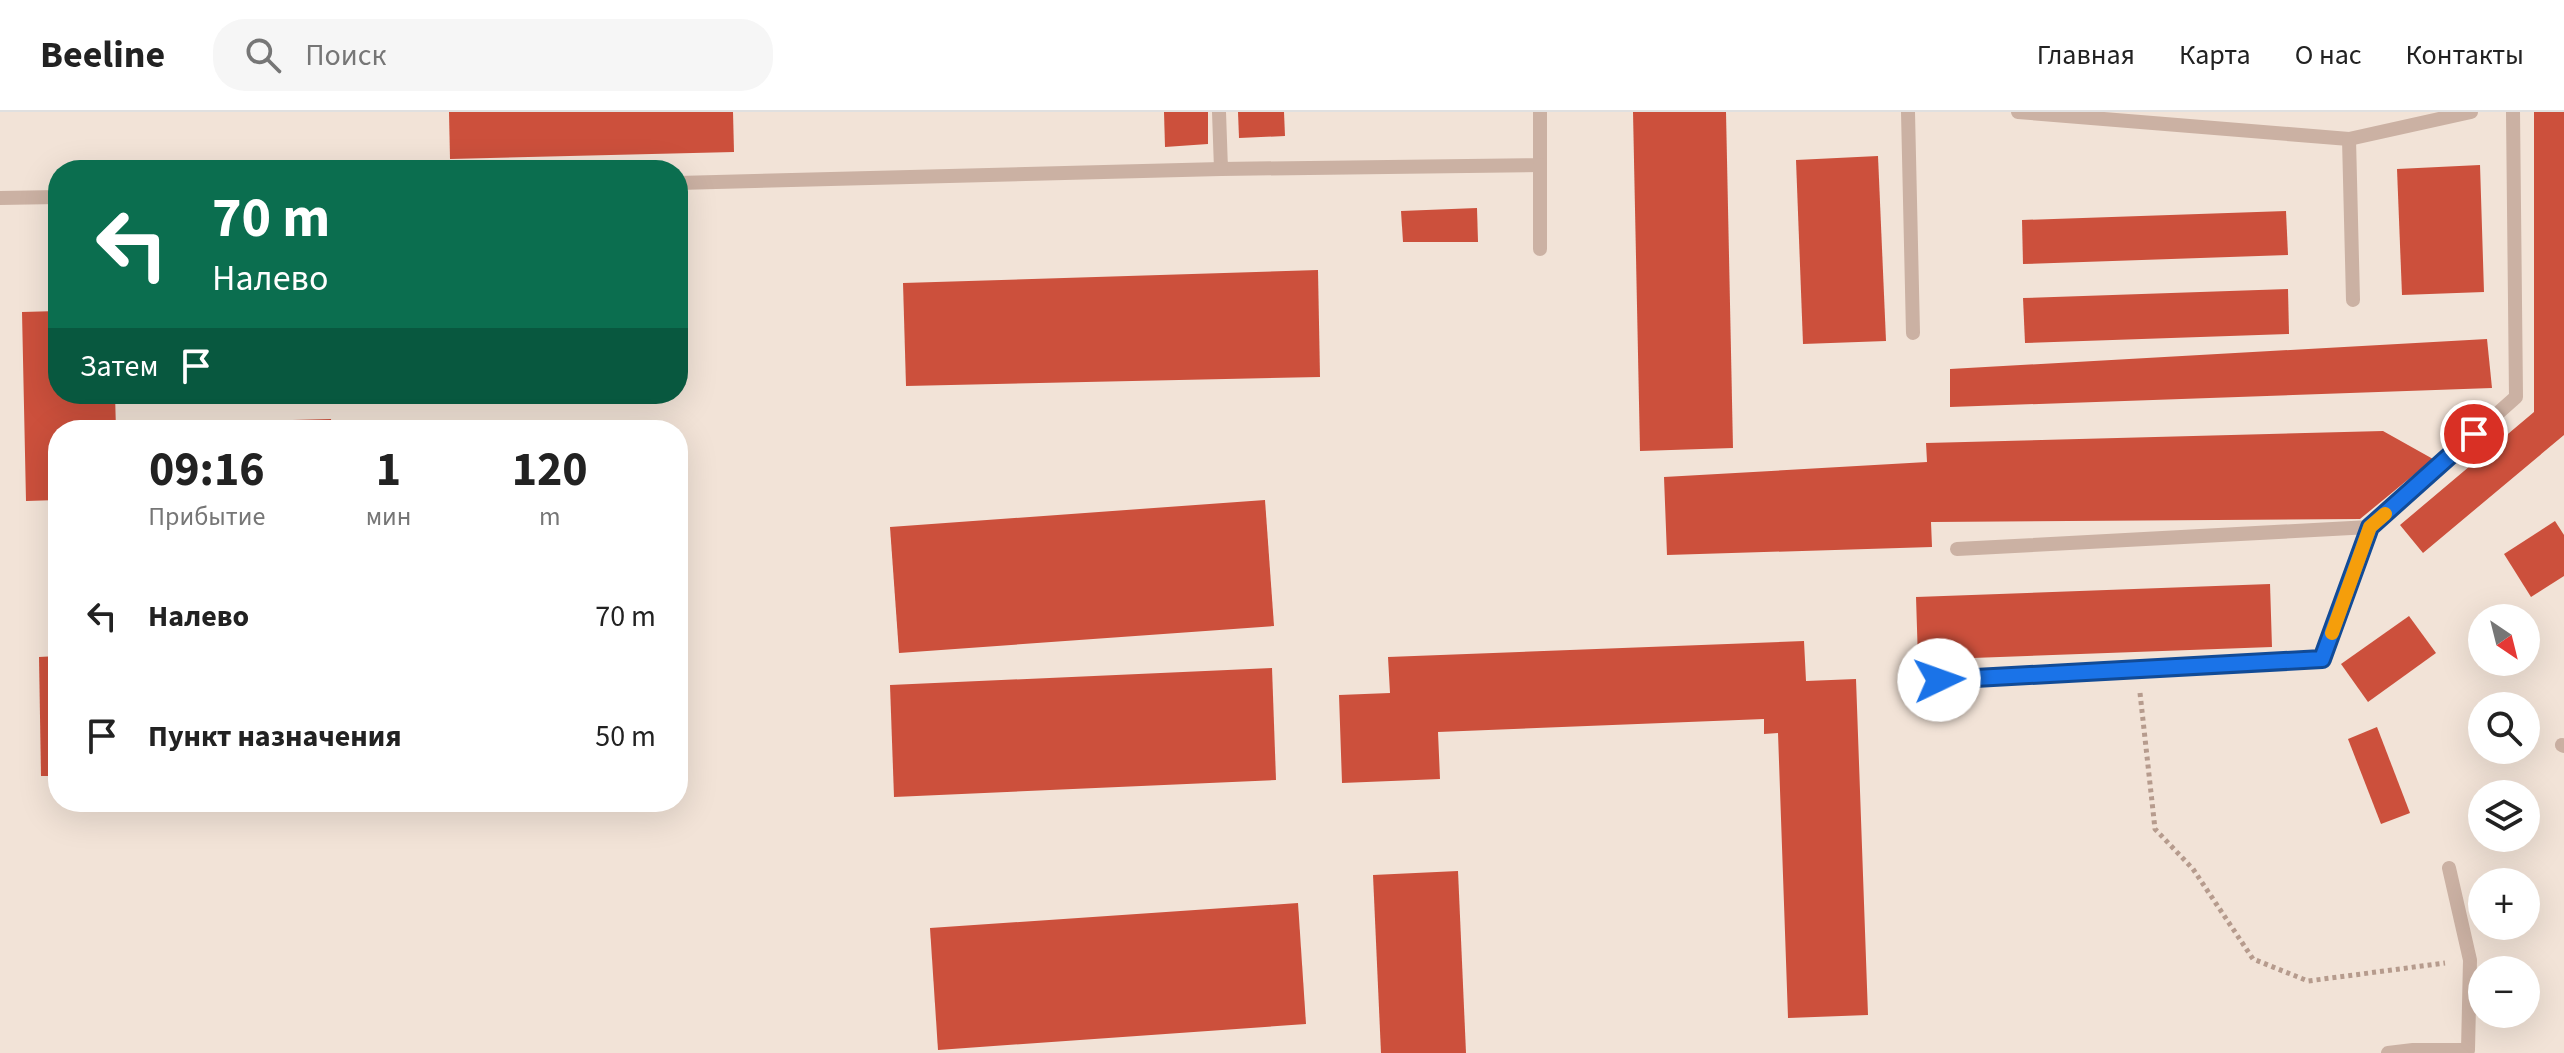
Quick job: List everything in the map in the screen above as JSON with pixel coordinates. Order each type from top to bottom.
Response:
[{"type":"lane","points":[[1219,112],[1221,169]]},
{"type":"lane","points":[[1540,112],[1540,249]]},
{"type":"lane","points":[[1908,112],[1913,333]]},
{"type":"lane","points":[[2018,112],[2349,139],[2471,112]]},
{"type":"lane","points":[[1939,680],[2322,659],[2370,527],[2516,397],[2513,112]]},
{"type":"lane","points":[[2349,139],[2353,300]]},
{"type":"lane","points":[[688,183],[1221,169],[1540,165]]},
{"type":"lane","points":[[0,198],[48,197]]},
{"type":"lane","points":[[1957,549],[2370,527]]},
{"type":"lane","points":[[2449,868],[2469,956]]},
{"type":"lane","points":[[2388,1053],[2413,1050],[2468,1052],[2469,1028]]},
{"type":"path","points":[[2137,669],[2155,829],[2193,869],[2253,959],[2308,981],[2468,960]]},
{"type":"building","points":[[449,112],[733,112],[734,152],[450,159]]},
{"type":"building","points":[[1164,112],[1208,112],[1208,144],[1165,147]]},
{"type":"building","points":[[1238,112],[1284,112],[1285,136],[1239,138]]},
{"type":"building","points":[[1633,112],[1726,112],[1733,448],[1640,451]]},
{"type":"building","points":[[2534,112],[2564,112],[2564,435],[2423,553],[2400,525],[2534,412]]},
{"type":"building","points":[[1878,156],[1886,341],[1803,344],[1796,160]]},
{"type":"building","points":[[2480,165],[2484,292],[2402,295],[2397,169]]},
{"type":"building","points":[[1477,208],[1478,242],[1403,242],[1401,211]]},
{"type":"building","points":[[2286,211],[2288,255],[2023,264],[2022,220]]},
{"type":"building","points":[[1318,270],[1320,377],[906,386],[903,283]]},
{"type":"building","points":[[2288,289],[2289,334],[2025,343],[2023,298]]},
{"type":"building","points":[[48,311],[48,404],[115,404],[116,420],[48,420],[48,500],[26,501],[22,312]]},
{"type":"building","points":[[2487,339],[2492,388],[1950,407],[1950,369]]},
{"type":"building","points":[[2383,431],[2433,459],[2360,519],[1931,522],[1932,547],[1667,555],[1664,477],[1927,462],[1926,443]]},
{"type":"building","points":[[1265,500],[1274,626],[899,653],[890,527]]},
{"type":"building","points":[[2555,521],[2564,535],[2564,576],[2531,597],[2504,554]]},
{"type":"building","points":[[2270,584],[2272,647],[1918,660],[1916,597]]},
{"type":"building","points":[[2409,616],[2436,653],[2368,702],[2341,664]]},
{"type":"building","points":[[1804,641],[1806,681],[1856,679],[1868,1015],[1788,1018],[1778,733],[1764,734],[1764,719],[1438,732],[1440,779],[1342,783],[1339,695],[1390,693],[1388,657]]},
{"type":"building","points":[[39,657],[48,657],[48,776],[41,776]]},
{"type":"building","points":[[1272,668],[1276,780],[894,797],[890,685]]},
{"type":"building","points":[[2377,727],[2410,813],[2381,824],[2348,739]]},
{"type":"building","points":[[1458,871],[1466,1053],[1381,1053],[1373,875]]},
{"type":"building","points":[[1298,903],[1306,1024],[938,1050],[930,928]]},
{"type":"slow traffic","points":[[2332,633],[2370,527],[2385,514]]},
{"type":"route","points":[[1939,680],[2322,659],[2370,527],[2474,434]]}]
